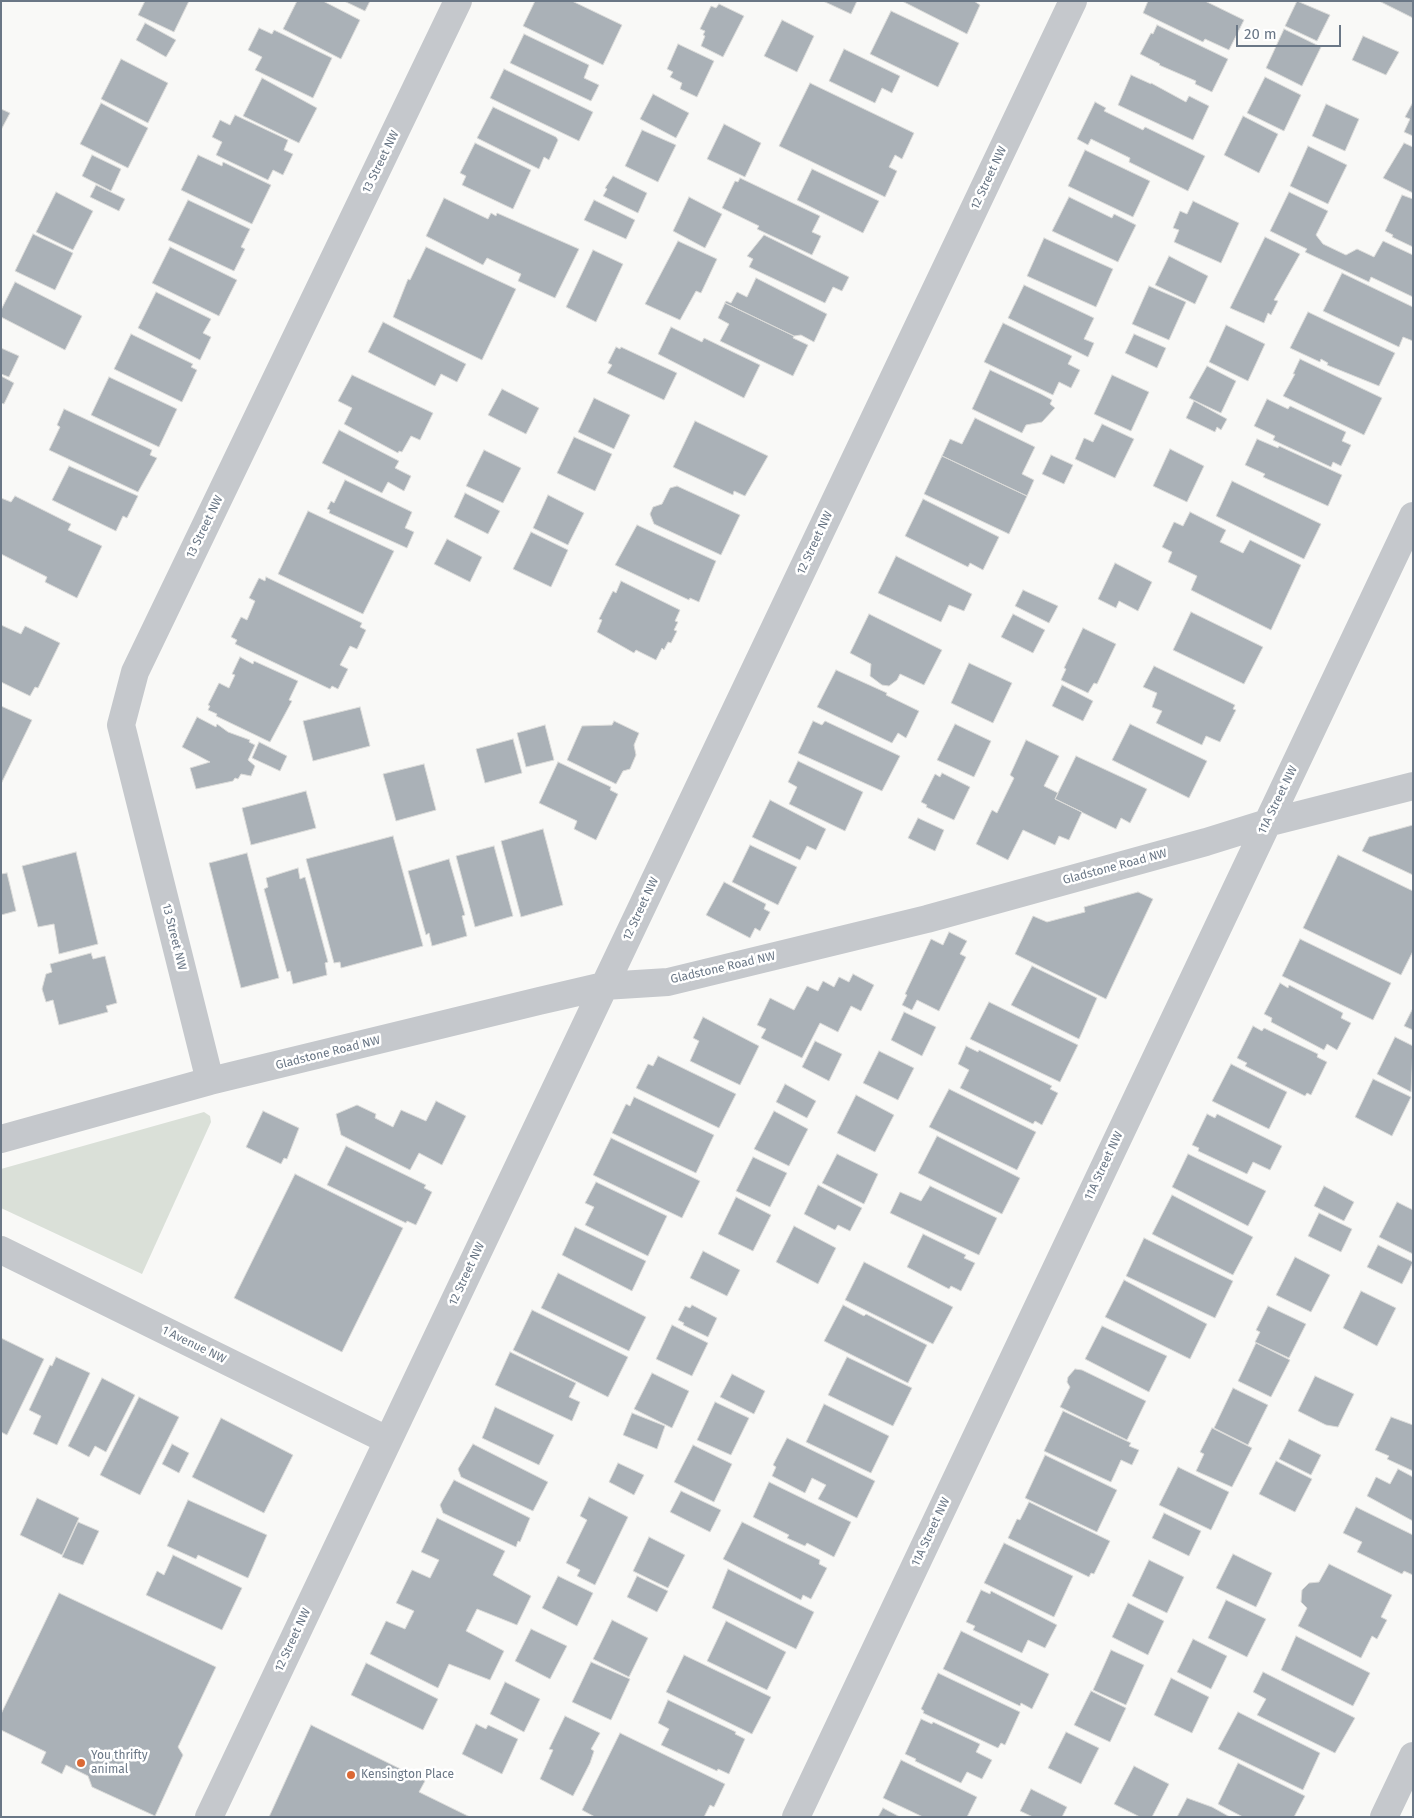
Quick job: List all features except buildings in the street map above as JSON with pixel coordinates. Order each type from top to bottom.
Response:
[{"type":"street","name":"13 Street NW","points":[[210,1081],[120,725],[135,672],[458,1]]},
{"type":"street","name":"12 Street NW","points":[[209,1817],[1073,1]]},
{"type":"street","name":"11A Street NW","points":[[796,1817],[1413,516]]},
{"type":"street","name":"Gladstone Road NW","points":[[1,1139],[210,1081],[604,986],[668,982],[918,921],[1206,842],[1267,823],[1413,786]]},
{"type":"street","name":"1 Avenue NW","points":[[1,1250],[388,1440]]},
{"type":"street","points":[[1384,1817],[1413,1756]]},
{"type":"shaded area","points":[[204,1112],[210,1116],[211,1122],[142,1274],[1,1208],[1,1169]]},
{"type":"place","name":"You thrifty animal","points":[[81,1763]]},
{"type":"place","name":"Kensington Place","points":[[351,1775]]}]
